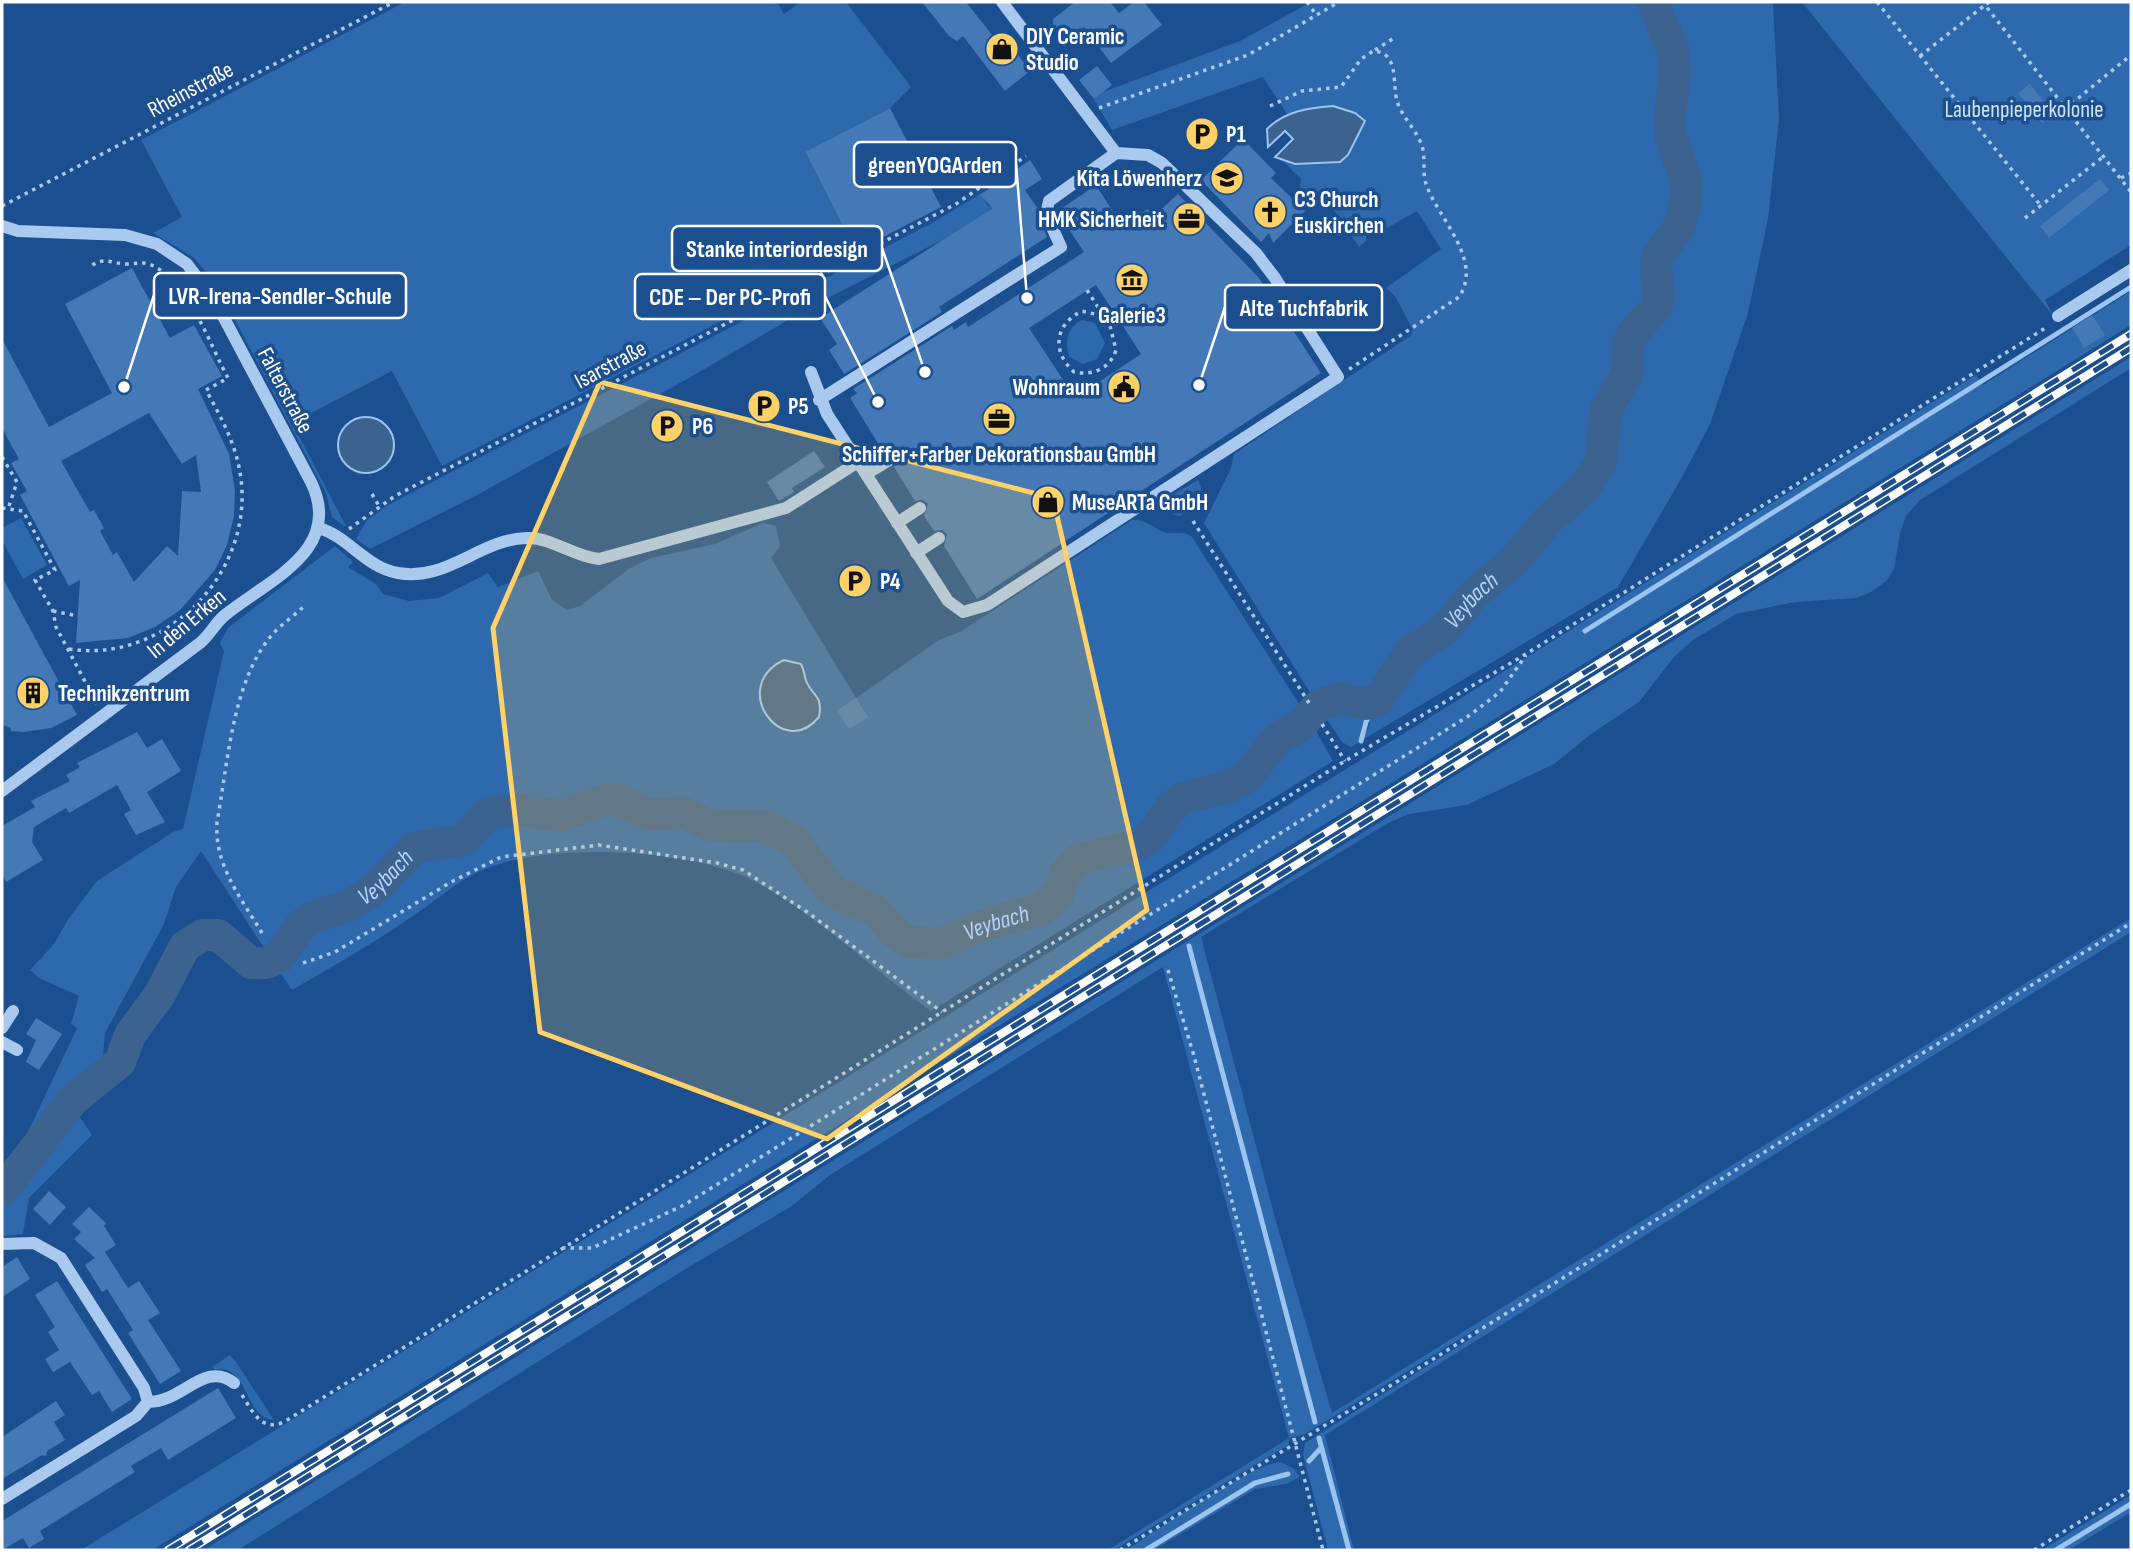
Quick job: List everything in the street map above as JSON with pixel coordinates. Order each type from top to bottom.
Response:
[{"type":"street","points":[[1002,2],[1090,112],[1116,153]]},
{"type":"street","points":[[811,372],[820,400],[858,462],[955,609],[963,612],[974,611],[1338,377],[1256,253],[1162,163],[1148,155],[1116,153],[1049,201],[1046,214],[1061,247],[820,400]]},
{"type":"street","name":"Falterstraße","points":[[2,226],[30,232],[137,237],[157,244],[187,264],[215,300],[311,482],[320,506],[319,528]]},
{"type":"street","points":[[2058,316],[2131,270]]},
{"type":"street","points":[[866,474],[889,460]]},
{"type":"street","points":[[319,528],[342,537],[358,554],[380,567],[410,575],[441,570],[498,544],[526,538],[538,539],[573,554],[599,559],[786,508],[858,462]]},
{"type":"street","points":[[897,523],[920,508]]},
{"type":"street","name":"In den Erken","points":[[2,791],[200,643],[222,618],[302,557],[319,528]]},
{"type":"street","points":[[916,553],[939,538]]},
{"type":"street","points":[[2,1028],[13,1011]]},
{"type":"street","points":[[2,1042],[17,1050]]},
{"type":"street","points":[[2,1244],[34,1243],[61,1258],[144,1388],[148,1402]]},
{"type":"street","points":[[2,1499],[136,1416],[148,1402],[169,1400],[211,1375],[223,1376],[234,1383]]},
{"type":"path","name":"Rheinstraße","points":[[2,206],[394,2]]},
{"type":"path","points":[[1307,2],[1317,16]]},
{"type":"path","points":[[1090,112],[1248,55],[1339,2]]},
{"type":"path","points":[[1877,2],[2041,206]]},
{"type":"path","points":[[1920,56],[1987,4],[2131,192]]},
{"type":"path","points":[[1270,106],[1302,91],[1341,87],[1361,59],[1394,38]]},
{"type":"path","points":[[1338,377],[1449,305],[1459,297],[1468,279],[1467,269],[1450,227],[1427,186],[1422,146],[1398,103],[1392,65],[1385,55],[1373,51]]},
{"type":"path","points":[[2065,109],[2131,55]]},
{"type":"path","name":"Isarstraße","points":[[319,528],[349,530],[379,506],[956,204],[1026,156]]},
{"type":"path","points":[[2025,218],[2103,157]]},
{"type":"path","points":[[2120,178],[2131,173]]},
{"type":"path","points":[[69,649],[94,651],[129,645],[149,638],[181,619],[202,598],[225,564],[240,522],[241,481],[233,445],[206,390],[228,378],[182,290],[171,276],[144,263],[128,264],[105,260],[92,266]]},
{"type":"path","points":[[1087,290],[1103,316],[1115,342],[1114,356],[1096,372],[1073,372],[1059,350],[1060,329],[1066,320],[1082,311],[1103,316]]},
{"type":"path","points":[[234,1383],[262,1423],[273,1426],[284,1422],[1345,761],[1527,654],[2057,320],[2058,316]]},
{"type":"path","points":[[2,457],[17,482],[8,509]]},
{"type":"path","points":[[372,494],[379,506]]},
{"type":"path","points":[[2,508],[23,512],[55,570],[35,580],[53,611],[56,627],[103,715]]},
{"type":"path","points":[[1193,521],[1309,703]]},
{"type":"path","points":[[262,933],[222,866],[215,843],[217,822],[242,688],[253,663],[271,635],[303,607]]},
{"type":"path","points":[[53,611],[78,616]]},
{"type":"path","points":[[560,1248],[592,1248],[684,1205],[1470,715],[1500,692],[1527,654]]},
{"type":"path","points":[[1322,724],[1345,761]]},
{"type":"path","points":[[303,963],[335,952],[480,866],[501,857],[599,845],[717,863],[743,870],[807,912],[942,1012]]},
{"type":"path","points":[[1120,1550],[1295,1445],[2131,923]]},
{"type":"path","points":[[1168,970],[1194,1056],[1323,1550]]},
{"type":"path","points":[[2034,1550],[2131,1490]]},
{"type":"highlighted area","points":[[600,382],[1053,498],[1147,910],[827,1139],[540,1032],[493,628]]},
{"type":"green space","points":[[405,2],[777,2],[784,14],[800,2],[846,2],[911,87],[890,108],[805,152],[856,251],[442,466],[392,371],[292,423],[344,526],[332,517],[326,493],[215,282],[193,257],[153,233],[182,217],[141,140]]},
{"type":"green space","points":[[1311,2],[1644,2],[1657,27],[1666,61],[1663,128],[1681,193],[1676,217],[1651,256],[1653,300],[1650,308],[1631,322],[1624,337],[1625,367],[1619,383],[1601,410],[1602,446],[1598,460],[1581,484],[1550,513],[1518,552],[1471,591],[1435,632],[1402,654],[1379,692],[1370,697],[1336,694],[1316,702],[1204,523],[1231,468],[1234,454],[1410,336],[1413,330],[1395,296],[1386,288],[1441,249],[1417,211],[1366,236],[1366,241],[1359,247],[1334,210],[1327,205],[1312,204],[1299,192],[1301,179],[1283,161],[1326,164],[1348,155],[1354,138],[1361,130],[1355,113],[1318,107],[1287,114],[1263,77],[1112,130],[1094,99],[1103,92],[1240,41]]},
{"type":"green space","points":[[1661,2],[1773,2],[1779,119],[1768,219],[1748,313],[1710,424],[1618,587],[1364,739],[1374,711],[1393,689],[1406,662],[1447,634],[1483,590],[1521,560],[1559,514],[1589,490],[1604,467],[1610,442],[1611,405],[1631,374],[1634,340],[1660,310],[1665,292],[1662,275],[1665,259],[1684,236],[1695,203],[1693,172],[1677,130],[1684,85],[1681,51],[1675,28]]},
{"type":"green space","name":"Laubenpieperkolonie","points":[[1802,2],[2131,2],[2131,245],[2045,300],[2054,317]]},
{"type":"green space","points":[[987,190],[983,198],[988,206],[997,205],[948,237],[812,306],[696,374],[479,494],[370,549],[356,539],[367,520],[390,504],[932,223]]},
{"type":"green space","points":[[2131,291],[2131,325],[152,1550],[81,1550],[1500,674],[1976,375],[1983,385]]},
{"type":"green space","points":[[1082,320],[1095,323],[1105,343],[1097,359],[1083,364],[1069,357],[1067,345],[1073,326]]},
{"type":"green space","points":[[2131,357],[2131,368],[1920,500],[1906,516],[1894,569],[1886,581],[1871,592],[1856,598],[1795,602],[1736,614],[1693,640],[1674,657],[1639,702],[1591,734],[1554,764],[1467,805],[1409,814],[1388,823],[1201,937],[1275,1218],[1332,1413],[2131,918],[2131,932],[1325,1435],[1354,1550],[1328,1550],[1303,1455],[1305,1443],[1478,1334],[1476,1329],[1305,1434],[1290,1438],[1288,1445],[1114,1550],[1108,1550],[1289,1438],[1163,967],[830,1175],[792,1206],[687,1268],[238,1550],[204,1550]]},
{"type":"green space","points":[[1198,480],[1201,492],[1195,507],[1179,516],[1163,510],[1165,499]]},
{"type":"green space","points":[[21,518],[47,565],[23,579],[2,540],[2,528]]},
{"type":"green space","points":[[1132,520],[1144,522],[1164,532],[1192,537],[1305,713],[1296,723],[1273,738],[1248,772],[1239,778],[1179,795],[1153,827],[1135,842],[1080,853],[1067,865],[1053,894],[1036,909],[981,922],[948,940],[935,942],[898,925],[872,902],[838,890],[788,831],[765,822],[716,823],[689,810],[663,805],[645,807],[627,797],[604,791],[561,807],[508,802],[492,804],[480,811],[467,834],[433,836],[407,845],[360,891],[299,918],[287,930],[276,955],[270,957],[201,851],[176,887],[164,924],[105,1033],[103,1055],[95,1070],[73,1085],[67,1099],[92,1135],[29,1198],[23,1234],[2,1236],[2,1169],[26,1136],[77,1028],[71,1024],[79,996],[39,978],[30,970],[54,944],[69,918],[97,881],[173,832],[183,829],[224,651],[220,643],[228,628],[335,546],[353,562],[348,567],[376,584],[383,594],[409,601],[439,598],[488,573],[498,587],[538,571],[552,600],[567,610],[580,606],[630,568],[651,558],[715,544],[763,523],[776,526],[780,546],[771,558],[856,698],[939,640],[960,632]]},
{"type":"green space","points":[[1333,702],[1371,708],[1362,725],[1358,743],[1351,747],[1342,742],[1320,709]]},
{"type":"green space","points":[[1311,722],[1333,761],[931,1011],[801,910],[756,882],[696,862],[622,853],[546,855],[513,860],[485,869],[456,885],[381,937],[292,990],[277,968],[299,937],[324,921],[353,911],[371,901],[408,860],[419,852],[467,847],[488,825],[508,817],[524,816],[563,824],[614,807],[651,819],[664,820],[670,826],[682,819],[714,832],[764,834],[791,845],[828,897],[874,915],[898,942],[920,955],[946,951],[992,930],[1041,918],[1059,904],[1080,868],[1138,853],[1158,839],[1182,807],[1245,787],[1280,745]]},
{"type":"green space","points":[[230,1355],[274,1420],[264,1417],[257,1410],[234,1374],[212,1367]]},
{"type":"green space","points":[[1281,1462],[1294,1469],[1300,1477],[1286,1484],[1255,1489],[1154,1550],[1126,1550],[1248,1474]]},
{"type":"green space","points":[[2131,1495],[2131,1512],[2069,1550],[2042,1550]]},
{"type":"shaded area","points":[[1333,106],[1355,113],[1365,121],[1348,155],[1340,162],[1295,164],[1275,157],[1293,139],[1285,131],[1268,147],[1267,129],[1289,114]]},
{"type":"shaded area","points":[[361,417],[371,417],[386,425],[392,434],[392,456],[386,465],[371,473],[361,473],[343,461],[338,450],[338,440],[350,422]]},
{"type":"shaded area","points":[[784,660],[801,664],[808,686],[820,704],[819,717],[805,729],[790,731],[777,726],[767,715],[761,701],[761,686],[768,672]]},
{"type":"building","points":[[922,2],[966,2],[996,40],[1003,35],[1030,71],[1005,91],[963,36],[957,41],[949,36]]},
{"type":"building","points":[[1075,2],[1110,2],[1119,13],[1134,2],[1144,2],[1162,25],[1111,63],[1084,27],[1069,39],[1063,38],[1053,25],[1053,19]]},
{"type":"building","points":[[1097,66],[1112,85],[1094,99],[1079,80]]},
{"type":"building","points":[[2030,84],[2054,114],[2042,123],[2018,93]]},
{"type":"building","points":[[890,108],[941,207],[856,251],[805,152]]},
{"type":"building","points":[[1243,139],[1276,173],[1271,178],[1305,211],[1273,243],[1269,233],[1261,242],[1201,180]]},
{"type":"building","points":[[1030,160],[1042,179],[1025,190],[1038,209],[1038,218],[1047,237],[939,307],[942,312],[844,374],[829,350],[837,344],[820,318],[993,208],[980,195]]},
{"type":"building","points":[[2100,179],[2109,190],[2049,238],[2040,226]]},
{"type":"building","points":[[1096,185],[1122,226],[1148,209],[1153,217],[1178,194],[1259,278],[1321,373],[977,599],[944,546],[947,534],[942,530],[934,531],[924,516],[928,504],[923,500],[915,501],[894,467],[898,460],[896,455],[884,453],[850,398],[857,393],[853,389],[952,326],[954,330],[966,322],[968,327],[1084,252],[1066,225],[1062,228],[1055,213]],"holes":[[[1096,285],[1141,354],[1075,398],[1029,328]]]},
{"type":"building","points":[[132,268],[170,338],[194,325],[222,376],[198,389],[229,454],[235,491],[234,516],[227,545],[215,570],[180,610],[155,627],[128,638],[76,643],[80,580],[69,586],[20,495],[27,491],[11,463],[19,459],[2,428],[2,339],[49,427],[112,393],[65,304]],"holes":[[[149,413],[182,464],[196,455],[201,492],[182,491],[178,556],[167,546],[134,582],[117,552],[113,555],[100,531],[104,528],[94,510],[90,512],[61,461]]]},
{"type":"building","points":[[2092,315],[2105,335],[2084,348],[2072,328]]},
{"type":"building","points":[[814,451],[825,467],[792,488],[794,492],[779,501],[767,482]]},
{"type":"building","name":"Technikzentrum","points":[[2,577],[77,715],[51,728],[24,732],[10,731],[11,728],[2,725]]},
{"type":"building","points":[[856,698],[868,717],[849,729],[837,710]]},
{"type":"building","points":[[137,732],[147,748],[162,739],[181,771],[147,792],[165,822],[136,835],[124,814],[131,810],[117,785],[69,813],[66,808],[34,827],[32,842],[43,860],[6,882],[2,874],[2,826],[35,807],[31,801],[70,781],[66,775],[80,767],[77,763]]},
{"type":"building","points":[[36,1018],[62,1034],[39,1070],[26,1062],[36,1040],[26,1034]]},
{"type":"building","points":[[49,1191],[66,1207],[50,1225],[33,1209]]},
{"type":"building","points":[[89,1207],[106,1223],[104,1226],[116,1245],[105,1252],[128,1288],[139,1281],[160,1313],[148,1320],[181,1371],[160,1384],[128,1333],[133,1330],[107,1289],[102,1292],[85,1265],[95,1258],[74,1239],[81,1232],[72,1224]]},
{"type":"building","points":[[17,1257],[30,1279],[2,1297],[2,1267]]},
{"type":"building","points":[[57,1281],[132,1399],[112,1412],[99,1391],[92,1395],[70,1362],[53,1372],[45,1359],[59,1350],[48,1332],[55,1327],[35,1295]]},
{"type":"building","points":[[218,1388],[236,1418],[168,1460],[161,1448],[131,1466],[135,1472],[40,1531],[44,1539],[29,1548],[23,1538],[2,1550],[2,1521]]},
{"type":"building","points":[[56,1401],[65,1415],[54,1422],[65,1440],[47,1451],[46,1456],[42,1455],[2,1479],[2,1437]]},
{"type":"waterway","name":"Veybach","points":[[2,1191],[73,1100],[120,1062],[130,1035],[160,994],[185,946],[203,935],[218,935],[251,963],[266,963],[279,958],[301,925],[311,918],[350,905],[374,890],[414,848],[464,840],[485,816],[522,810],[560,816],[606,799],[617,800],[651,815],[683,812],[709,825],[760,826],[776,831],[795,842],[832,891],[875,910],[894,932],[909,942],[941,944],[981,926],[1044,908],[1058,894],[1066,873],[1079,859],[1135,846],[1153,835],[1170,808],[1183,798],[1228,787],[1247,777],[1277,739],[1300,726],[1318,706],[1339,698],[1366,704],[1378,700],[1409,653],[1445,629],[1474,594],[1513,562],[1549,519],[1586,486],[1601,461],[1606,410],[1628,372],[1628,344],[1632,334],[1656,308],[1659,297],[1656,265],[1659,254],[1679,228],[1687,197],[1686,180],[1671,138],[1669,123],[1675,70],[1673,50],[1653,2]]},
{"type":"waterway","points":[[1585,631],[2131,287]]},
{"type":"waterway","points":[[1361,741],[1366,722],[1378,700]]},
{"type":"waterway","points":[[1189,946],[1315,1422]]},
{"type":"waterway","points":[[1319,1438],[1349,1550]]},
{"type":"waterway","points":[[1309,1461],[1321,1448]]},
{"type":"waterway","points":[[1146,1550],[1255,1483],[1288,1474]]},
{"type":"waterway","points":[[2056,1550],[2131,1504]]},
{"type":"railway","points":[[168,1550],[2131,334]]},
{"type":"railway","points":[[189,1550],[2131,348]]},
{"type":"place","name":"DIY Ceramic Studio","points":[[1002,49]]},
{"type":"place","name":"P1","points":[[1202,134]]},
{"type":"place","name":"Kita Löwenherz","points":[[1227,178]]},
{"type":"place","name":"C3 Church Euskirchen","points":[[1270,212]]},
{"type":"place","name":"HMK Sicherheit","points":[[1189,219]]},
{"type":"place","name":"Galerie3","points":[[1132,280]]},
{"type":"place","name":"greenYOGArden","points":[[1027,298]]},
{"type":"place","name":"Stanke interiordesign","points":[[925,372]]},
{"type":"place","name":"Alte Tuchfabrik","points":[[1199,385]]},
{"type":"place","name":"LVR-Irena-Sendler-Schule","points":[[124,387]]},
{"type":"place","name":"Wohnraum","points":[[1124,387]]},
{"type":"place","name":"CDE – Der PC-Profi","points":[[878,402]]},
{"type":"place","name":"P5","points":[[764,406]]},
{"type":"place","name":"Schiffer+Farber Dekorationsbau GmbH","points":[[999,419]]},
{"type":"place","name":"P6","points":[[667,426]]},
{"type":"place","name":"MuseARTa GmbH","points":[[1048,502]]},
{"type":"place","name":"P4","points":[[855,581]]},
{"type":"place","name":"Technikzentrum","points":[[33,693]]}]
